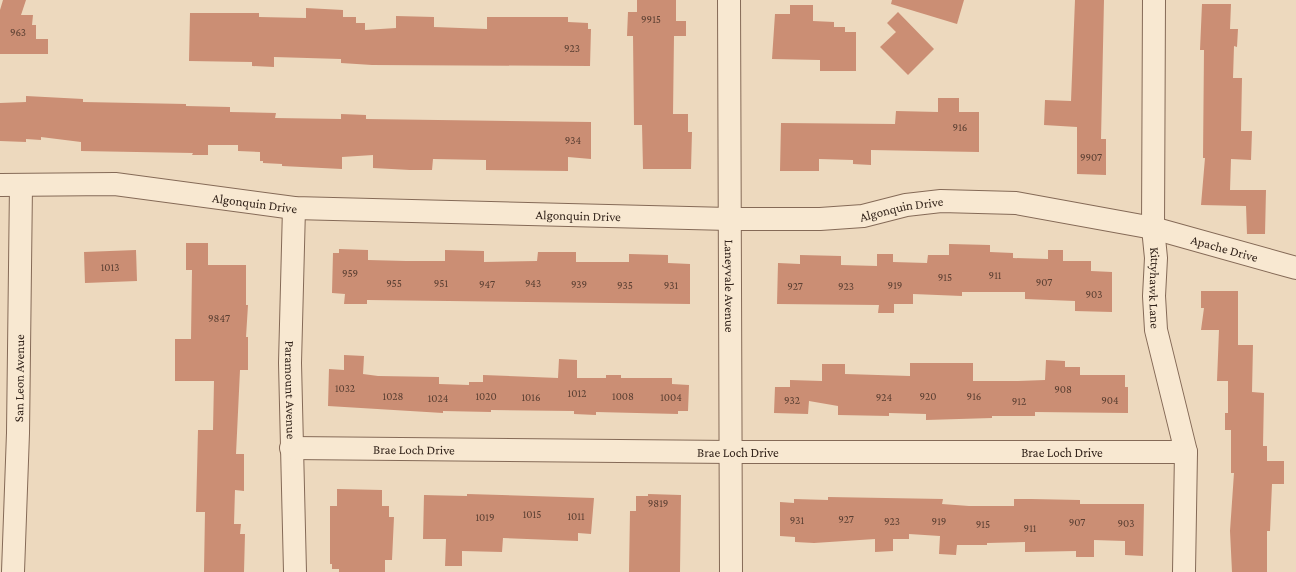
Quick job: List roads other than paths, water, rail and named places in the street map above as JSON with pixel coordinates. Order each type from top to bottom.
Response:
[{"type":"street","name":"Laneyvale Avenue","points":[[729,0],[729,219],[732,452],[731,572]]},
{"type":"street","name":"Kittyhawk Lane","points":[[1154,0],[1153,228],[1156,258],[1154,296],[1156,330],[1186,452],[1184,572]]},
{"type":"street","name":"Algonquin Drive","points":[[11,185],[115,184],[294,208],[729,219],[820,219],[863,216],[906,204],[941,201],[1016,203],[1153,228]]},
{"type":"street","name":"San Leon Avenue","points":[[11,185],[18,425],[13,572]]},
{"type":"street","name":"Paramount Avenue","points":[[294,208],[290,363],[295,572]]},
{"type":"street","name":"Apache Drive","points":[[1153,228],[1296,268]]},
{"type":"street","name":"Brae Loch Drive","points":[[291,448],[732,452],[1186,452]]}]
